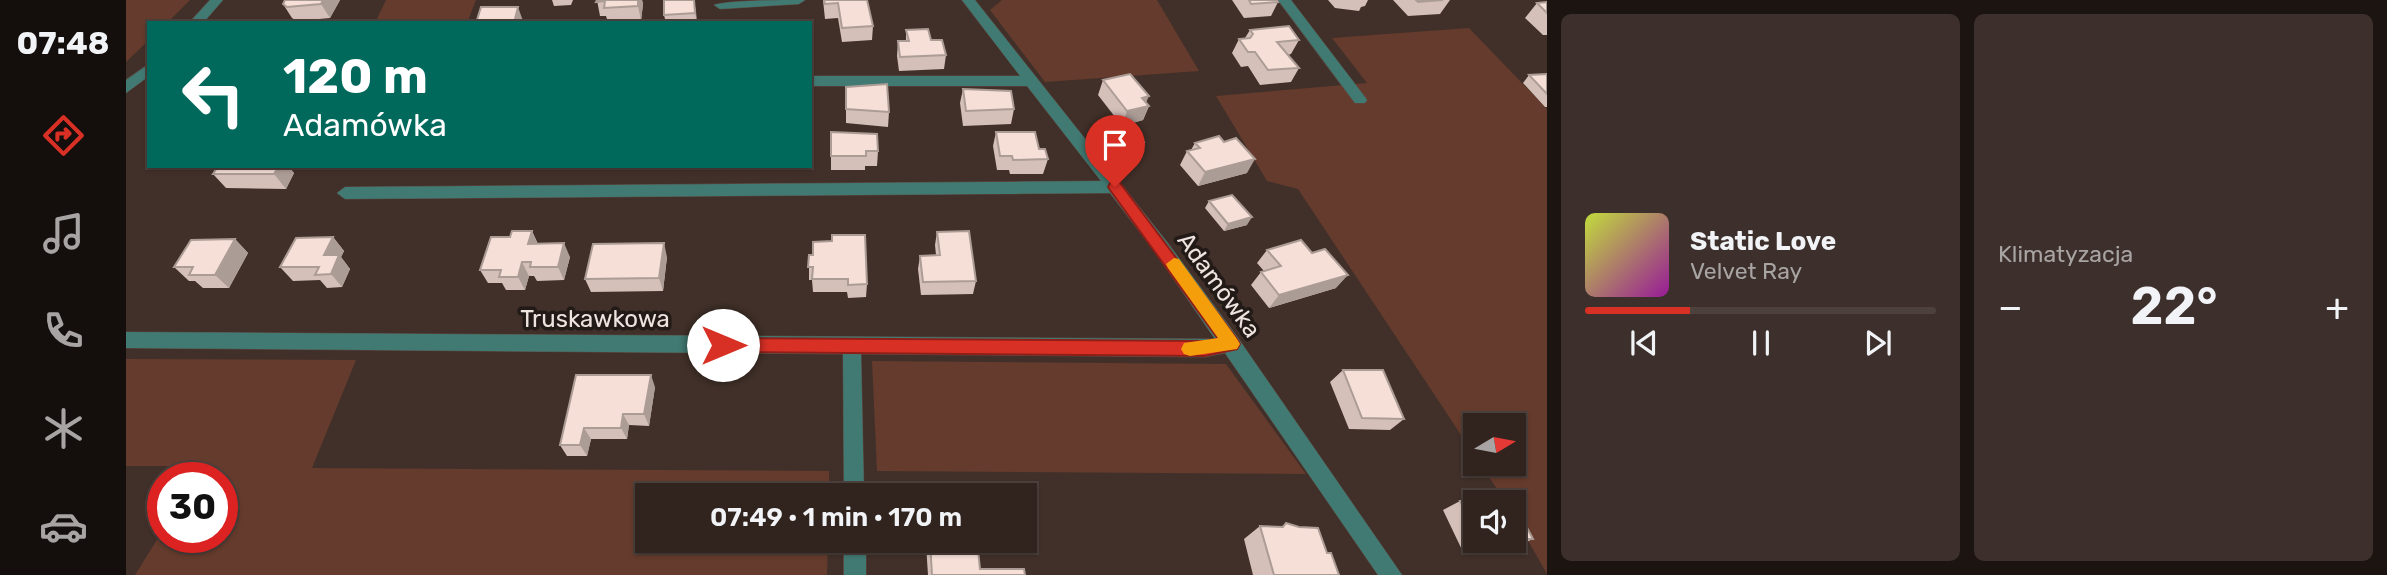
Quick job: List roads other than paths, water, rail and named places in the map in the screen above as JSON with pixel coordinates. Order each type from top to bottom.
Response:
[{"type":"street","points":[[197,21],[217,0]]},
{"type":"street","points":[[720,5],[799,0]]},
{"type":"street","name":"Adamówka","points":[[968,0],[1115,187],[1231,344],[1391,575]]},
{"type":"street","points":[[1284,0],[1360,100]]},
{"type":"street","points":[[126,89],[147,70]]},
{"type":"street","points":[[812,81],[1032,82]]},
{"type":"street","points":[[345,193],[1115,187]]},
{"type":"street","name":"Truskawkowa","points":[[126,340],[1205,349],[1231,344]]},
{"type":"street","points":[[852,346],[854,483]]},
{"type":"street","points":[[855,553],[855,575]]}]
